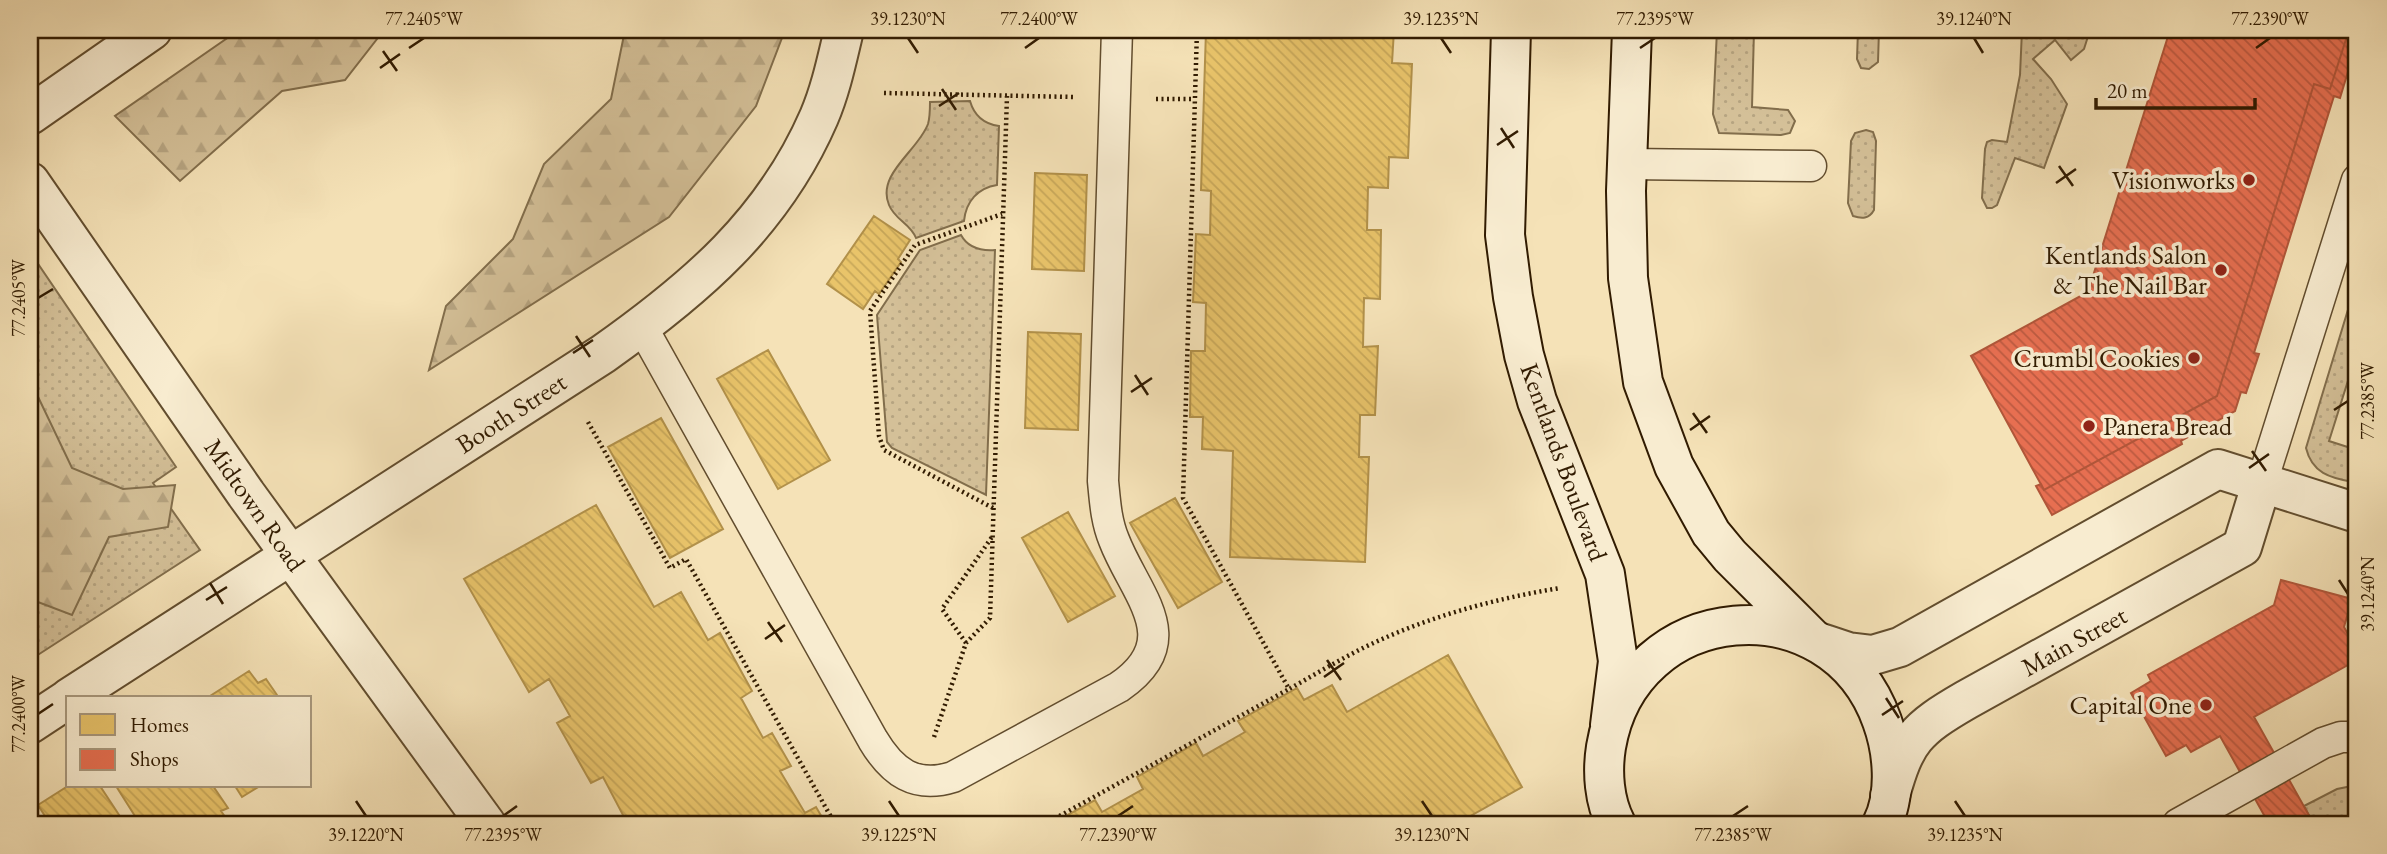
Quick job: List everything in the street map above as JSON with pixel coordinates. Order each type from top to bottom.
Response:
[{"type":"street","points":[[30,115],[152,30]]},
{"type":"street","name":"Booth Street","points":[[74,696],[642,327],[721,261],[752,228],[776,196],[820,116],[845,30]]},
{"type":"street","name":"Kentlands Boulevard","points":[[1511,30],[1505,236],[1513,297],[1524,355],[1537,401],[1605,574],[1618,661],[1607,742]]},
{"type":"street","points":[[1632,30],[1627,164],[1628,278],[1643,382],[1674,466],[1717,540],[1815,641],[1854,671],[1876,702],[1890,742],[1892,774],[1884,818]]},
{"type":"street","name":"Midtown Road","points":[[30,182],[291,555],[486,824]]},
{"type":"street","points":[[1583,824],[1591,808],[1607,742],[1623,696],[1642,670],[1660,653],[1685,638],[1713,628],[1740,624],[1779,627],[1848,652],[1873,655],[1900,647],[2218,469],[2357,513]]},
{"type":"street","name":"Main Street","points":[[1884,818],[1897,770],[1907,747],[1923,728],[1966,700],[2242,547],[2262,482]]},
{"type":"street","name":"Booth Street","points":[[30,724],[66,701]]},
{"type":"street","points":[[1607,742],[1605,792],[1616,824]]},
{"type":"lane","points":[[642,327],[880,753],[901,773],[920,780],[939,782],[966,772],[1119,687],[1141,670],[1153,647],[1155,634],[1153,621],[1142,595],[1114,540],[1108,521],[1103,481],[1117,30]]},
{"type":"lane","points":[[1627,164],[1811,166]]},
{"type":"lane","points":[[2262,482],[2357,180]]},
{"type":"lane","points":[[2178,824],[2323,743],[2340,737],[2357,737]]},
{"type":"path","points":[[1197,30],[1183,498],[1289,689]]},
{"type":"path","points":[[884,93],[1194,99]]},
{"type":"path","points":[[920,780],[966,643],[990,618],[1007,96]]},
{"type":"path","points":[[993,508],[884,450],[879,436],[870,311],[915,245],[1002,214]]},
{"type":"path","points":[[588,422],[670,568],[686,559],[835,824]]},
{"type":"path","points":[[966,643],[942,610],[992,536]]},
{"type":"path","points":[[1045,824],[1365,647],[1434,619],[1516,595],[1564,587]]},
{"type":"green space","points":[[239,30],[384,30],[345,80],[282,91],[180,181],[115,116]]},
{"type":"green space","points":[[625,30],[785,30],[756,106],[669,217],[429,370],[446,306],[513,239],[544,164],[611,99]]},
{"type":"green space","points":[[1717,30],[1754,30],[1752,107],[1788,110],[1795,121],[1790,133],[1719,133],[1713,114]]},
{"type":"green space","points":[[1858,30],[1879,30],[1878,62],[1869,69],[1861,68],[1857,59]]},
{"type":"green space","points":[[2022,30],[2090,30],[2084,49],[2071,60],[2055,40],[2033,59],[2051,79],[2067,104],[2044,168],[2015,158],[1997,205],[1987,208],[1982,198],[1985,149],[1987,142],[1992,140],[2007,142],[2020,75]]},
{"type":"green space","points":[[970,101],[980,118],[999,126],[997,185],[984,189],[974,197],[967,207],[964,221],[916,238],[889,205],[888,183],[923,134],[929,121],[930,102]]},
{"type":"green space","points":[[1866,130],[1873,132],[1876,141],[1874,210],[1868,217],[1862,218],[1853,216],[1848,203],[1851,141],[1855,133]]},
{"type":"green space","points":[[961,235],[975,248],[995,250],[986,495],[892,448],[887,442],[877,315],[920,250]]},
{"type":"green space","points":[[30,252],[176,467],[153,483],[200,550],[30,660]]},
{"type":"green space","points":[[2357,280],[2357,352],[2329,441],[2357,450],[2357,482],[2353,482],[2337,479],[2317,469],[2306,448]]},
{"type":"green space","points":[[30,380],[72,468],[123,489],[175,485],[168,527],[109,537],[72,615],[30,599]]},
{"type":"green space","points":[[2357,785],[2357,824],[2302,824],[2311,819],[2304,806],[2337,789]]},
{"type":"building: Homes","points":[[1206,30],[1394,30],[1392,63],[1412,64],[1408,158],[1389,157],[1388,188],[1368,187],[1367,230],[1381,230],[1380,299],[1364,298],[1363,347],[1378,346],[1375,415],[1360,415],[1359,457],[1369,457],[1365,562],[1230,557],[1233,451],[1202,449],[1203,417],[1190,417],[1191,351],[1205,351],[1206,303],[1193,302],[1196,234],[1210,235],[1211,191],[1201,190]]},
{"type":"building: Homes","points":[[1035,173],[1087,175],[1084,271],[1032,269]]},
{"type":"building: Homes","points":[[874,216],[910,240],[898,259],[901,262],[879,294],[875,291],[863,309],[827,284]]},
{"type":"building: Homes","points":[[1028,332],[1081,334],[1078,430],[1025,428]]},
{"type":"building: Homes","points":[[768,350],[830,460],[778,489],[717,379]]},
{"type":"building: Homes","points":[[661,418],[723,529],[670,558],[608,447]]},
{"type":"building: Homes","points":[[1175,498],[1222,582],[1178,608],[1130,523]]},
{"type":"building: Homes","points":[[596,505],[654,607],[681,592],[708,640],[720,633],[752,691],[741,698],[763,738],[772,733],[791,766],[780,771],[805,813],[816,807],[826,824],[616,824],[614,820],[623,815],[603,777],[591,783],[557,723],[570,716],[549,679],[529,692],[464,579]]},
{"type":"building: Homes","points":[[1068,512],[1115,596],[1068,622],[1022,538]]},
{"type":"building: Homes","points":[[1448,655],[1522,787],[1456,824],[1051,824],[1095,800],[1102,812],[1143,789],[1137,777],[1196,743],[1203,756],[1245,732],[1238,721],[1297,688],[1304,700],[1332,685],[1347,712]]},
{"type":"building: Homes","points":[[249,671],[258,683],[266,679],[278,696],[210,696]]},
{"type":"building: Homes","points":[[66,787],[101,788],[125,824],[50,824],[38,805]]},
{"type":"building: Homes","points":[[117,788],[214,788],[228,808],[221,811],[230,824],[140,824]]},
{"type":"building: Homes","points":[[236,788],[257,788],[242,797]]},
{"type":"building: Shops","points":[[2170,30],[2349,30],[2330,89],[2314,84],[2217,396],[2044,490],[1971,356],[2088,292]]},
{"type":"building: Shops","points":[[2349,30],[2357,30],[2357,42],[2340,98],[2334,96],[2254,353],[2259,354],[2246,393],[2241,392],[2235,411],[2181,441],[2182,444],[2052,515],[2036,486],[2041,484],[2044,490],[2217,396],[2314,84],[2330,89]]},
{"type":"building: Shops","name":"Capital One","points":[[2281,580],[2352,599],[2344,627],[2357,651],[2357,660],[2254,717],[2311,819],[2302,824],[2269,824],[2220,736],[2191,752],[2186,745],[2166,756],[2131,693],[2151,681],[2148,675],[2274,605]]},
{"type":"place","name":"Visionworks","points":[[2249,180]]},
{"type":"place","name":"Kentlands Salon & The Nail Bar","points":[[2221,270]]},
{"type":"place","name":"Crumbl Cookies","points":[[2194,358]]},
{"type":"place","name":"Panera Bread","points":[[2089,426]]},
{"type":"place","name":"Capital One","points":[[2206,705]]}]
